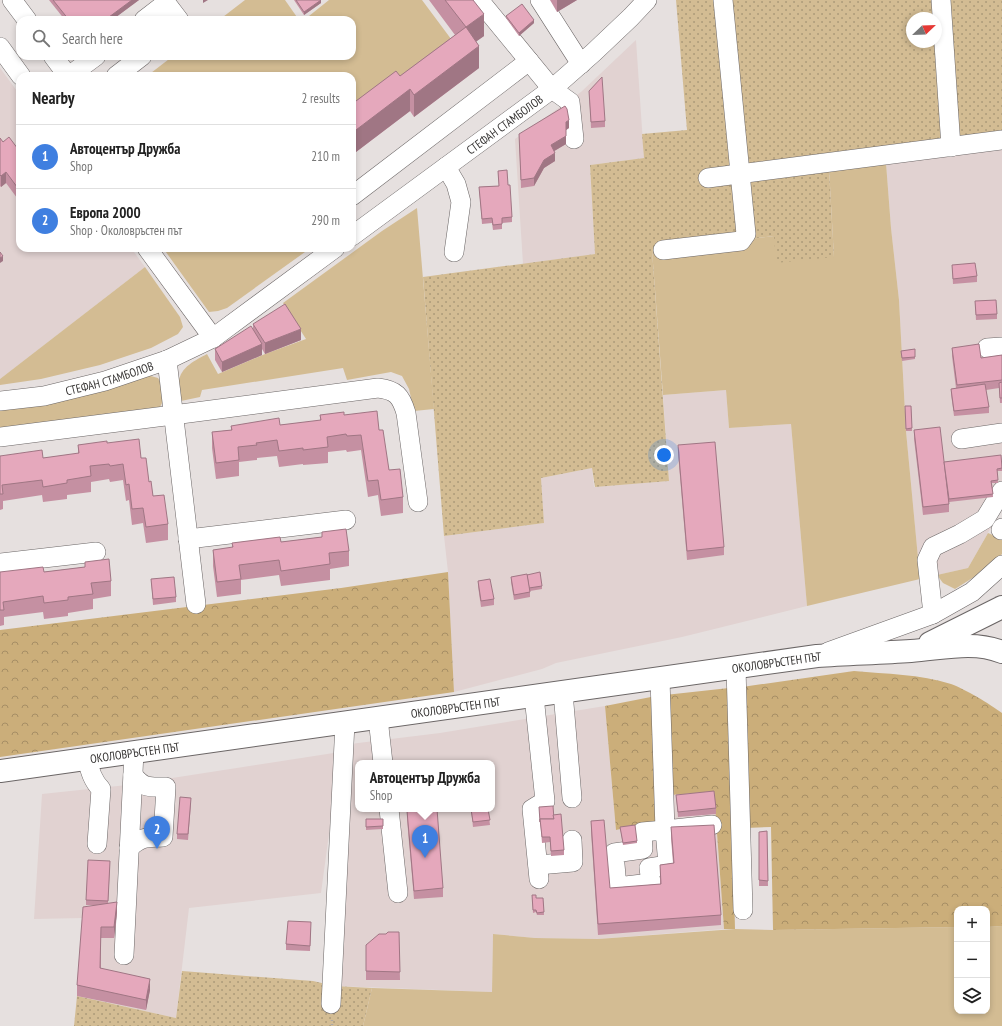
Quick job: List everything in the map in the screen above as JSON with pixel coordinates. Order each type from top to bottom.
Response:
[{"type":"main road","name":"ОКОЛОВРЪСТЕН ПЪТ","points":[[912,651],[964,627],[1002,607]]},
{"type":"main road","name":"ОКОЛОВРЪСТЕН ПЪТ","points":[[0,771],[817,656],[912,651],[958,646],[993,648],[1002,652]]},
{"type":"street","points":[[12,0],[24,16]]},
{"type":"street","points":[[478,0],[552,89],[570,102],[574,139]]},
{"type":"street","points":[[540,0],[580,64]]},
{"type":"street","name":"СТЕФАН СТАМБОЛОВ","points":[[356,233],[552,89],[631,17],[647,0]]},
{"type":"street","points":[[663,250],[741,241],[746,234],[723,0]]},
{"type":"street","points":[[941,0],[951,147]]},
{"type":"street","points":[[149,16],[166,3],[176,16]]},
{"type":"street","points":[[0,47],[18,72]]},
{"type":"street","points":[[61,60],[81,70]]},
{"type":"street","points":[[121,72],[137,60]]},
{"type":"street","points":[[356,193],[529,61]]},
{"type":"street","points":[[708,178],[1002,140]]},
{"type":"street","points":[[446,167],[456,184],[461,202],[454,252]]},
{"type":"street","points":[[150,252],[213,338]]},
{"type":"street","name":"СТЕФАН СТАМБОЛОВ","points":[[0,401],[52,394],[105,381],[167,360],[213,338],[330,252]]},
{"type":"street","points":[[167,360],[196,604]]},
{"type":"street","points":[[0,437],[378,388],[390,389],[398,395],[406,412],[418,502]]},
{"type":"street","points":[[961,439],[1002,433]]},
{"type":"street","points":[[933,614],[927,560],[933,547],[960,534],[985,519],[1002,491]]},
{"type":"street","points":[[188,538],[346,520]]},
{"type":"street","points":[[0,563],[96,552]]},
{"type":"street","points":[[817,656],[933,614],[972,592],[1002,565]]},
{"type":"street","points":[[736,668],[743,910]]},
{"type":"street","points":[[660,678],[665,830],[712,825]]},
{"type":"street","points":[[563,692],[572,798]]},
{"type":"street","points":[[534,696],[545,801],[532,809],[538,872],[573,862],[572,840]]},
{"type":"street","points":[[378,718],[384,760]]},
{"type":"street","points":[[331,1004],[345,723]]},
{"type":"street","points":[[124,955],[134,752]]},
{"type":"street","points":[[87,759],[95,784],[101,789],[97,844]]},
{"type":"street","points":[[130,848],[142,838],[163,837],[166,787],[147,787],[139,782],[133,775]]},
{"type":"street","points":[[389,812],[398,893]]},
{"type":"shaded area","points":[[245,0],[285,0],[296,16],[224,16]]},
{"type":"shaded area","points":[[329,0],[422,0],[457,47],[356,110],[356,72],[152,72],[168,60],[356,60],[356,16],[309,16]]},
{"type":"shaded area","points":[[676,0],[1002,0],[1002,147],[829,169],[834,257],[776,263],[774,236],[652,250],[669,481],[595,487],[592,468],[541,478],[544,523],[444,536],[423,277],[595,254],[590,165],[644,158],[642,134],[687,130]]},
{"type":"shaded area","points":[[636,40],[644,158],[590,165],[595,254],[523,264],[515,139],[581,92]]},
{"type":"shaded area","points":[[0,68],[16,90],[16,252],[134,252],[145,267],[0,379]]},
{"type":"shaded area","points":[[1002,147],[1002,508],[968,568],[920,579],[906,431],[899,300],[886,163]]},
{"type":"shaded area","points":[[886,163],[899,300],[906,431],[920,579],[807,606],[791,424],[729,428],[726,390],[663,395],[652,250],[774,236],[834,257],[829,168]]},
{"type":"shaded area","points":[[417,208],[434,409],[414,411],[409,389],[402,376],[391,372],[347,380],[343,368],[202,390],[200,397],[181,401],[179,384],[182,372],[189,365],[207,354],[218,374],[265,354],[306,339],[283,303],[353,252],[356,252],[356,250]]},
{"type":"shaded area","points":[[166,252],[305,252],[227,308],[209,312]]},
{"type":"shaded area","points":[[145,267],[180,317],[183,327],[178,334],[151,348],[100,365],[41,379],[0,385],[0,379]]},
{"type":"shaded area","points":[[147,375],[158,378],[163,386],[165,395],[160,407],[0,431],[0,409]]},
{"type":"shaded area","points":[[726,390],[729,428],[791,424],[807,606],[682,637],[556,663],[542,669],[454,692],[448,572],[444,536],[544,523],[541,478],[592,468],[594,487],[669,481],[663,395]]},
{"type":"shaded area","points":[[988,533],[1002,539],[1002,554],[985,570],[955,589],[943,583],[937,575],[968,568]]},
{"type":"shaded area","points":[[656,696],[714,792],[724,929],[598,939],[535,938],[493,934],[492,992],[335,986],[350,744],[440,733],[605,706],[616,830],[644,824]]},
{"type":"shaded area","points":[[340,752],[321,893],[189,908],[176,1018],[77,996],[83,918],[34,919],[42,794],[127,785]]},
{"type":"shaded area","points":[[1002,926],[1002,1026],[363,1026],[372,988],[492,992],[493,934],[535,938],[598,939],[735,929],[773,930],[954,927],[954,1014],[990,1014],[990,927]]},
{"type":"shaded area","points":[[182,971],[313,981],[335,986],[372,988],[363,1026],[74,1026],[77,996],[176,1018]]},
{"type":"green space","points":[[448,572],[454,692],[0,757],[0,630],[341,588]]},
{"type":"green space","points":[[854,671],[915,676],[951,684],[963,689],[1002,713],[1002,926],[990,927],[990,906],[954,906],[954,927],[773,930],[771,827],[746,828],[742,687]]},
{"type":"green space","points":[[729,688],[735,929],[724,929],[714,792],[670,795],[665,695]]},
{"type":"green space","points":[[656,696],[660,823],[644,824],[616,830],[605,706]]},
{"type":"building","points":[[53,0],[132,0],[110,16],[66,16]]},
{"type":"building","points":[[296,0],[321,0],[304,12]]},
{"type":"building","points":[[445,0],[473,0],[484,14],[466,27]]},
{"type":"building","points":[[522,4],[534,20],[519,33],[506,16]]},
{"type":"building","points":[[466,27],[479,46],[414,95],[410,89],[356,130],[356,101],[396,71],[400,76]]},
{"type":"building","points":[[602,77],[605,121],[591,122],[589,91]]},
{"type":"building","points":[[565,106],[569,120],[566,122],[566,136],[551,145],[555,153],[544,160],[534,178],[521,180],[519,134]]},
{"type":"building","points":[[9,137],[16,146],[16,186],[6,172],[1,176],[0,175],[0,138],[3,142]]},
{"type":"building","points":[[507,170],[508,185],[510,185],[512,217],[502,218],[502,224],[493,225],[492,218],[482,219],[479,187],[499,186],[498,171]]},
{"type":"building","points":[[975,263],[977,276],[953,279],[952,265]]},
{"type":"building","points":[[996,300],[997,314],[976,315],[975,301]]},
{"type":"building","points":[[285,304],[301,329],[265,343],[253,324]]},
{"type":"building","points":[[251,326],[262,344],[222,362],[215,349]]},
{"type":"building","points":[[979,344],[981,358],[1002,355],[1002,380],[957,385],[952,348]]},
{"type":"building","points":[[915,349],[915,357],[902,358],[901,351]]},
{"type":"building","points":[[1002,382],[1002,398],[1000,398],[999,383]]},
{"type":"building","points":[[985,384],[989,407],[954,411],[951,389]]},
{"type":"building","points":[[905,406],[911,406],[912,428],[906,429]]},
{"type":"building","points":[[377,411],[379,430],[383,430],[389,470],[400,469],[403,497],[381,500],[378,480],[368,481],[361,435],[347,436],[346,434],[327,437],[328,447],[303,450],[303,448],[279,451],[277,440],[256,443],[257,445],[238,447],[239,460],[216,463],[212,432],[232,430],[231,426],[279,418],[280,425],[321,420],[320,415],[344,412],[344,415]]},
{"type":"building","points":[[940,427],[949,504],[923,507],[914,430]]},
{"type":"building","points":[[139,439],[141,458],[146,458],[149,482],[151,481],[153,496],[164,495],[168,524],[146,527],[143,508],[132,509],[129,484],[126,485],[123,464],[110,466],[109,464],[90,466],[91,476],[67,480],[67,483],[43,487],[42,480],[2,485],[3,494],[0,494],[0,456],[42,450],[43,458],[79,453],[78,445]]},
{"type":"building","points":[[715,442],[724,547],[687,551],[678,445]]},
{"type":"building","points":[[1001,455],[1002,468],[997,469],[998,480],[991,481],[993,494],[949,499],[944,462]]},
{"type":"building","points":[[346,529],[349,551],[329,553],[330,564],[281,571],[279,560],[239,565],[241,579],[217,582],[213,550],[233,547],[232,543],[280,537],[281,542],[322,537],[322,532]]},
{"type":"building","points":[[109,559],[111,581],[91,583],[93,594],[68,597],[68,600],[44,603],[43,596],[3,602],[4,610],[0,610],[0,572],[43,567],[44,572],[85,567],[85,562]]},
{"type":"building","points":[[540,572],[542,586],[529,588],[527,575]]},
{"type":"building","points":[[527,574],[530,592],[514,595],[511,577]]},
{"type":"building","points":[[174,577],[176,597],[153,599],[151,579]]},
{"type":"building","points":[[490,579],[494,599],[481,601],[478,581]]},
{"type":"building","points":[[714,791],[716,808],[678,812],[676,795]]},
{"type":"building","points":[[180,797],[191,798],[188,834],[177,834]]},
{"type":"building","points":[[553,806],[554,819],[540,819],[540,822],[539,807]]},
{"type":"building","points":[[407,812],[437,812],[443,888],[414,891]]},
{"type":"building","points":[[471,812],[489,812],[490,820],[473,822]]},
{"type":"building","points":[[561,814],[564,850],[551,851],[550,837],[542,837],[540,819],[554,819],[553,815]]},
{"type":"building","points":[[366,819],[383,819],[383,826],[366,827]]},
{"type":"building","points":[[604,820],[610,888],[661,884],[660,865],[674,863],[671,827],[714,825],[721,915],[598,924],[591,821]]},
{"type":"building","points":[[635,825],[637,841],[623,843],[620,827]]},
{"type":"building","points":[[767,831],[768,881],[759,880],[759,832]]},
{"type":"building","points":[[88,860],[110,861],[108,901],[86,900]]},
{"type":"building","points":[[532,895],[536,895],[536,898],[543,898],[544,912],[537,913],[536,910],[533,910]]},
{"type":"building","points":[[117,902],[114,927],[101,927],[100,968],[150,979],[146,1000],[77,985],[83,907]]},
{"type":"building","points":[[288,921],[311,922],[310,946],[286,944]]},
{"type":"building","points":[[388,932],[399,932],[400,972],[366,971],[366,945],[379,934],[386,934]]},
{"type":"place","name":"Европа 2000","points":[[157,849]]},
{"type":"place","name":"Автоцентър Дружба","points":[[425,858]]}]
